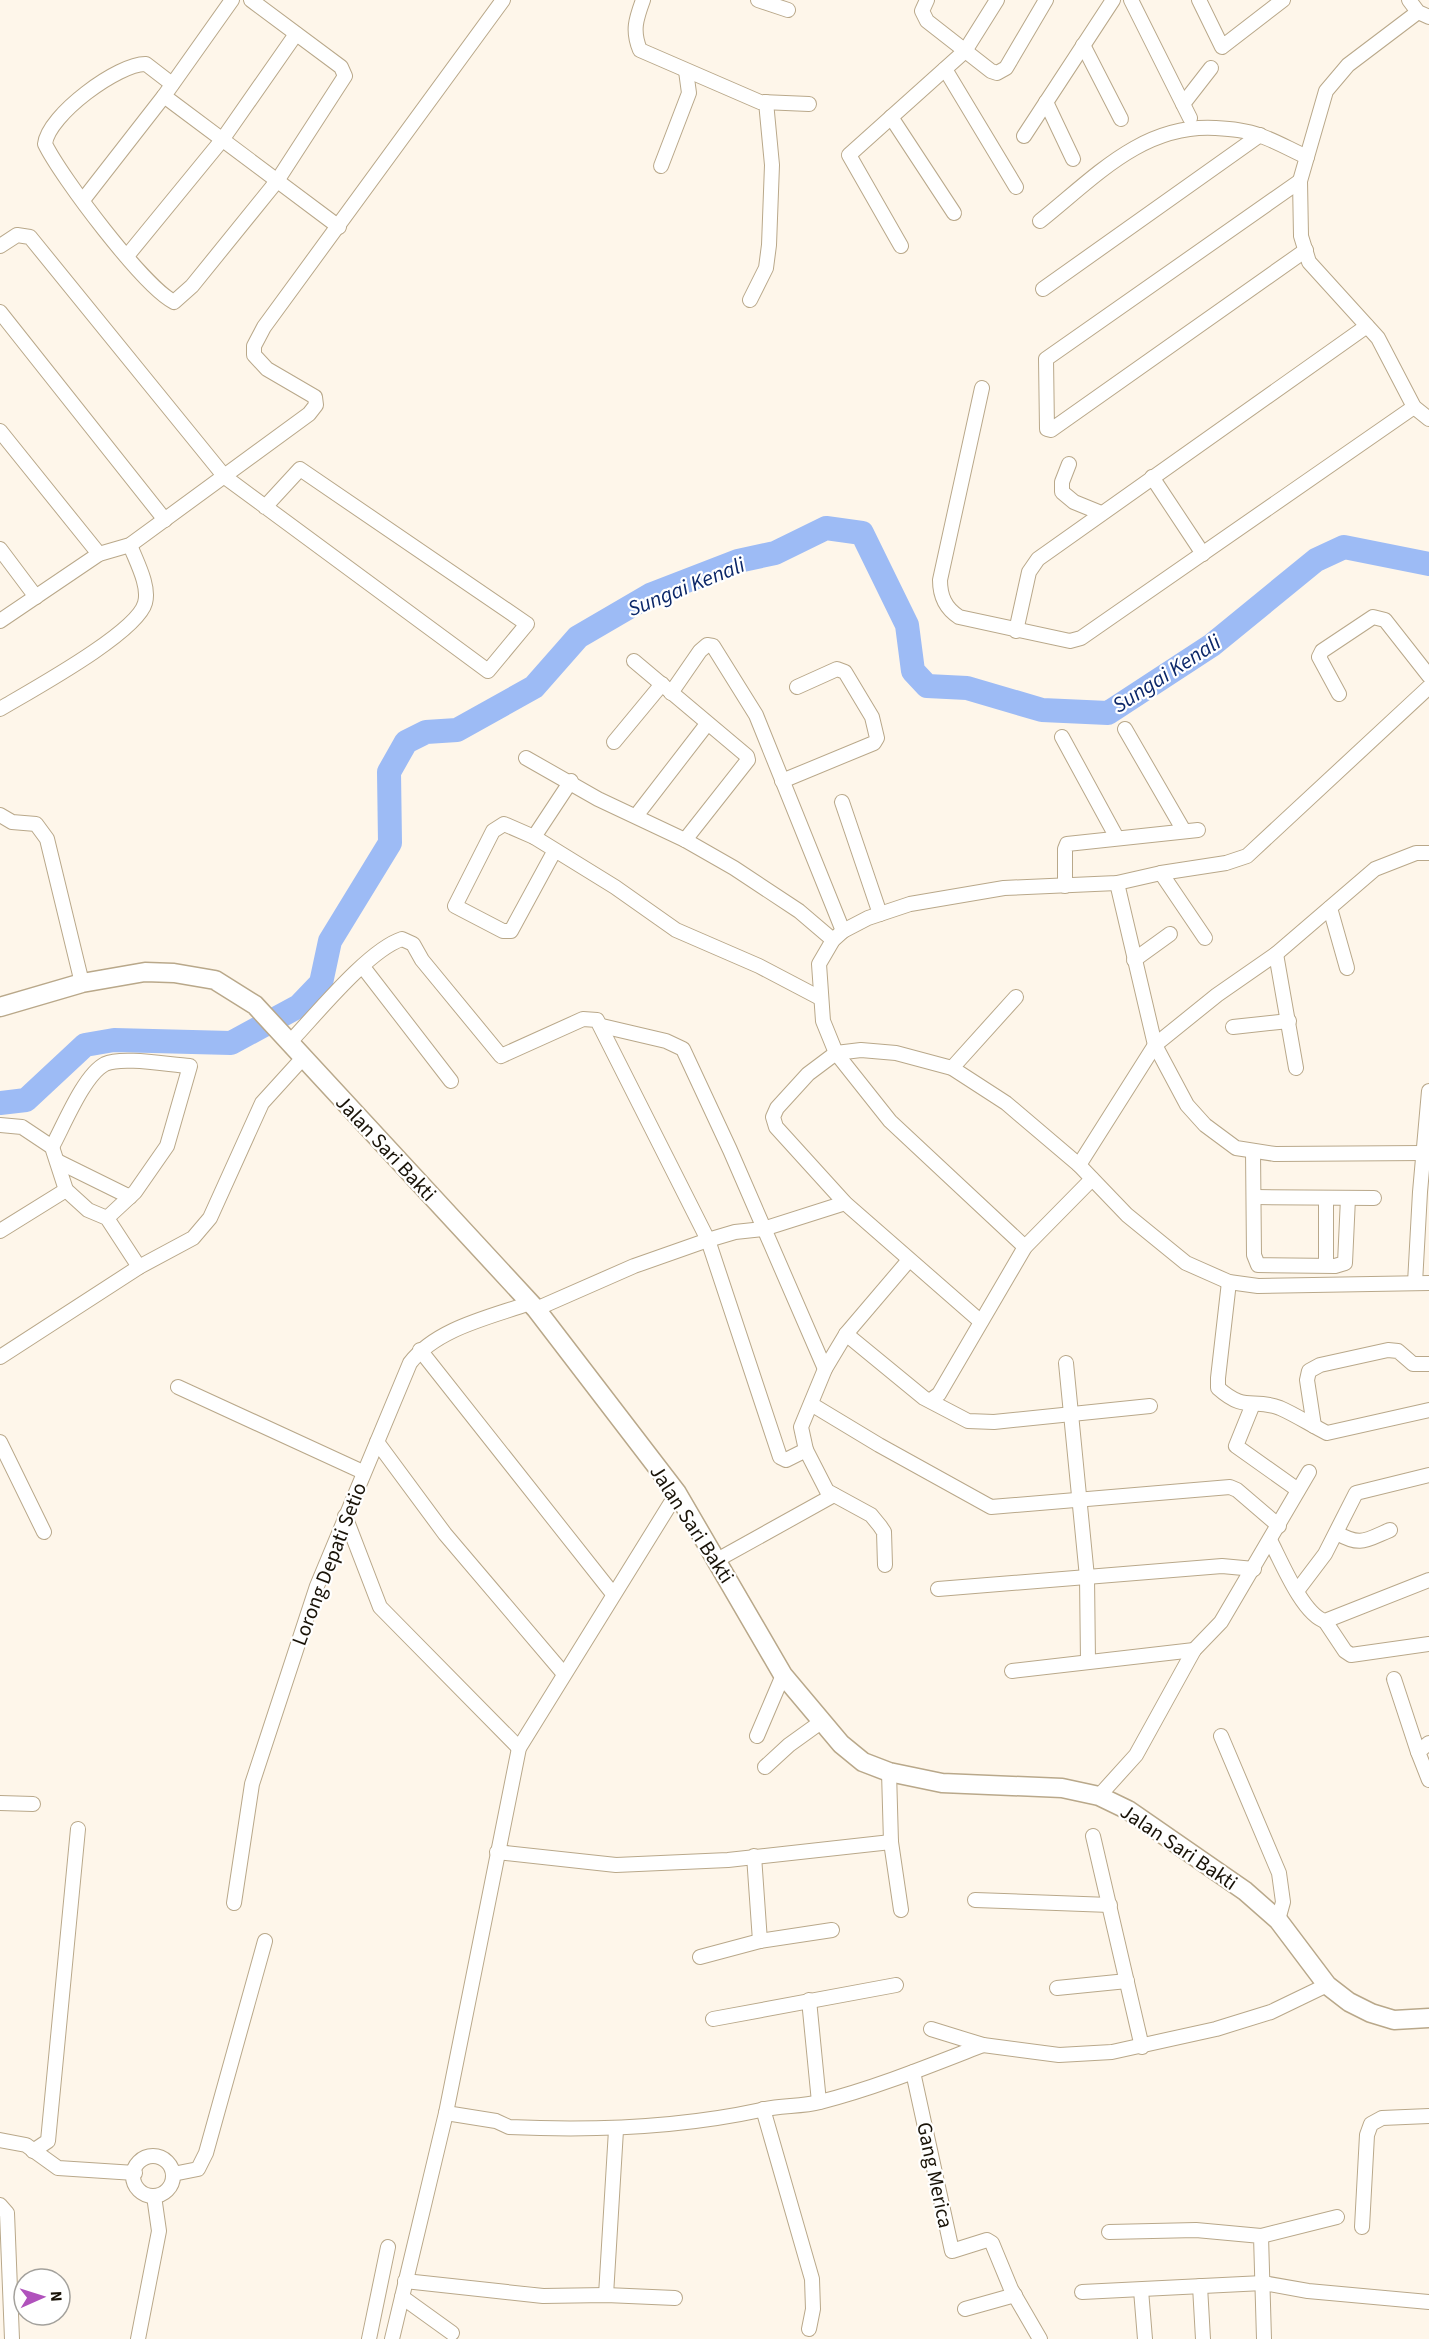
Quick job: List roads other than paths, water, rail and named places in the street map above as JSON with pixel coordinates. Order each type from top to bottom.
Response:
[{"type":"main road","name":"Jalan Sari Bakti","points":[[0,1007],[82,983],[145,972],[174,973],[215,981],[255,1005],[302,1059],[533,1306],[677,1493],[783,1675],[841,1744],[864,1762],[890,1772],[961,1785],[1062,1788],[1099,1796],[1128,1810],[1245,1891],[1278,1920],[1327,1985],[1349,2002],[1371,2013],[1394,2020],[1429,2018]]},
{"type":"street","points":[[82,200],[168,90],[232,0]]},
{"type":"street","points":[[251,0],[341,68],[345,76],[277,181],[177,302],[171,300],[127,256],[82,200],[45,144],[56,123],[81,95],[139,64],[146,64],[168,90],[222,140],[277,181],[339,227]]},
{"type":"street","points":[[0,621],[99,554],[130,545],[309,414],[316,405],[315,397],[267,369],[254,355],[254,346],[264,327],[503,0]]},
{"type":"street","points":[[643,0],[635,24],[634,36],[640,50],[686,71],[766,102],[809,104]]},
{"type":"street","points":[[758,0],[788,10]]},
{"type":"street","points":[[927,0],[923,16],[991,72],[1002,72],[1046,0]]},
{"type":"street","points":[[902,246],[849,155],[965,51],[998,0]]},
{"type":"street","points":[[1024,136],[1113,0]]},
{"type":"street","points":[[1131,0],[1190,118]]},
{"type":"street","points":[[1199,0],[1222,46],[1283,0]]},
{"type":"street","points":[[1409,0],[1424,14],[1348,65],[1326,91],[1300,181],[1301,236],[1309,262],[1378,338],[1414,407],[1429,419]]},
{"type":"street","points":[[127,256],[222,140],[296,34]]},
{"type":"street","points":[[1083,45],[1121,119]]},
{"type":"street","points":[[945,69],[1016,187]]},
{"type":"street","points":[[1183,104],[1211,69]]},
{"type":"street","points":[[661,166],[689,93],[686,71]]},
{"type":"street","points":[[750,300],[766,268],[769,245],[772,165],[766,102]]},
{"type":"street","points":[[1046,102],[1073,159]]},
{"type":"street","points":[[891,117],[954,213]]},
{"type":"street","points":[[1040,221],[1127,152],[1158,135],[1197,127],[1234,129],[1260,135],[1307,157]]},
{"type":"street","points":[[1043,289],[1260,135]]},
{"type":"street","points":[[1300,181],[1046,358],[1047,429],[1051,430],[1305,250]]},
{"type":"street","points":[[0,246],[16,235],[30,237],[225,477],[265,507],[488,671],[527,624],[300,469],[265,507]]},
{"type":"street","points":[[0,312],[165,520]]},
{"type":"street","points":[[1016,630],[1033,564],[1101,513],[1367,326]]},
{"type":"street","points":[[982,388],[940,591],[951,612],[959,617],[1062,641],[1081,638],[1414,407]]},
{"type":"street","points":[[0,431],[99,554]]},
{"type":"street","points":[[1069,464],[1062,482],[1062,492],[1074,502],[1101,513]]},
{"type":"street","points":[[1152,477],[1203,554]]},
{"type":"street","points":[[0,709],[80,661],[135,621],[146,603],[143,582],[130,545]]},
{"type":"street","points":[[0,549],[36,597]]},
{"type":"street","points":[[1339,694],[1320,663],[1322,651],[1374,617],[1385,620],[1429,676]]},
{"type":"street","points":[[614,742],[700,651],[707,645],[713,646],[756,715],[838,936]]},
{"type":"street","points":[[634,661],[747,756],[747,764],[684,840]]},
{"type":"street","points":[[782,781],[874,743],[877,738],[872,717],[845,672],[837,669],[797,687]]},
{"type":"street","points":[[1025,1247],[890,1121],[836,1053],[823,1021],[819,964],[838,936],[880,914],[910,904],[1004,888],[1117,884],[1161,873],[1226,863],[1247,856],[1429,687]]},
{"type":"street","points":[[636,816],[707,724]]},
{"type":"street","points":[[1065,886],[1065,849],[1068,844],[1191,831],[1125,729]]},
{"type":"street","points":[[1062,737],[1117,838]]},
{"type":"street","points":[[526,758],[598,799],[684,840],[838,936]]},
{"type":"street","points":[[534,837],[571,782]]},
{"type":"street","points":[[842,802],[880,914]]},
{"type":"street","points":[[0,815],[12,822],[36,824],[47,839],[82,983]]},
{"type":"street","points":[[555,850],[511,931],[503,931],[455,906],[498,826],[504,824],[534,837],[615,887],[676,930],[759,966],[820,998]]},
{"type":"street","points":[[1079,1165],[1155,1045],[1217,995],[1276,954],[1376,869],[1416,853],[1429,853]]},
{"type":"street","points":[[1161,873],[1205,938]]},
{"type":"street","points":[[1117,884],[1155,1045],[1193,1112],[1236,1148],[1275,1154],[1423,1153]]},
{"type":"street","points":[[1330,908],[1347,968]]},
{"type":"street","points":[[1134,960],[1170,934]]},
{"type":"street","points":[[285,1038],[392,942],[402,939],[413,944],[422,960],[501,1056],[583,1019],[597,1020],[708,1240],[780,1457],[786,1460],[806,1449]]},
{"type":"street","points":[[1276,954],[1290,1021],[1296,1068]]},
{"type":"street","points":[[363,967],[452,1081]]},
{"type":"street","points":[[952,1068],[1016,997]]},
{"type":"street","points":[[1233,1027],[1290,1021]]},
{"type":"street","points":[[602,1026],[666,1041],[683,1049],[730,1150],[825,1369]]},
{"type":"street","points":[[980,1321],[845,1203],[776,1127],[773,1117],[777,1108],[808,1074],[836,1053],[861,1050],[896,1053],[952,1068],[1006,1103],[1079,1165],[1127,1215],[1186,1263],[1229,1282],[1258,1286],[1422,1283],[1423,1153],[1429,1090]]},
{"type":"street","points":[[0,1357],[139,1268],[193,1238],[210,1218],[262,1103],[302,1059]]},
{"type":"street","points":[[52,1147],[92,1075],[106,1064],[120,1062],[190,1066],[167,1146],[130,1197],[107,1218]]},
{"type":"street","points":[[0,1125],[22,1127],[52,1147],[66,1190],[88,1210],[107,1218],[139,1268]]},
{"type":"street","points":[[1253,1151],[1254,1255],[1258,1265],[1342,1265],[1347,1261],[1348,1198]]},
{"type":"street","points":[[57,1161],[130,1197]]},
{"type":"street","points":[[931,1400],[939,1394],[1025,1247],[1092,1179]]},
{"type":"street","points":[[0,1231],[66,1190]]},
{"type":"street","points":[[1255,1197],[1374,1198]]},
{"type":"street","points":[[1326,1198],[1330,1266],[1335,1285]]},
{"type":"street","name":"Lorong Depati Setio","points":[[234,1903],[252,1784],[317,1586],[410,1363],[420,1350],[454,1331],[533,1306],[708,1240],[735,1232],[763,1229],[845,1203]]},
{"type":"street","points":[[885,1565],[884,1532],[871,1515],[827,1491],[806,1449],[801,1427],[825,1369],[846,1334],[909,1260]]},
{"type":"street","points":[[1229,1282],[1219,1356],[1218,1388],[1231,1400],[1278,1408],[1327,1433],[1429,1410]]},
{"type":"street","points":[[846,1334],[924,1398],[960,1417],[978,1422],[1150,1406]]},
{"type":"street","points":[[420,1350],[613,1594]]},
{"type":"street","points":[[1314,1426],[1307,1380],[1309,1371],[1320,1365],[1388,1350],[1398,1351],[1413,1364],[1429,1364]]},
{"type":"street","points":[[1066,1363],[1072,1415],[1077,1501],[1087,1577],[1088,1661]]},
{"type":"street","points":[[178,1387],[363,1472]]},
{"type":"street","points":[[811,1404],[879,1445],[991,1507],[1230,1487],[1237,1490],[1279,1526]]},
{"type":"street","points":[[1253,1404],[1236,1446],[1298,1490]]},
{"type":"street","points":[[0,1442],[44,1532]]},
{"type":"street","points":[[377,1442],[445,1534],[564,1674]]},
{"type":"street","points":[[1099,1796],[1136,1755],[1194,1650],[1221,1622],[1309,1472]]},
{"type":"street","points":[[1297,1591],[1325,1554],[1356,1493],[1429,1475]]},
{"type":"street","points":[[392,2339],[446,2113],[519,1748],[677,1493]]},
{"type":"street","points":[[717,1560],[834,1495]]},
{"type":"street","points":[[345,1516],[380,1607],[519,1748]]},
{"type":"street","points":[[1337,1533],[1353,1542],[1361,1542],[1390,1530]]},
{"type":"street","points":[[1270,1540],[1297,1591],[1317,1619],[1325,1621],[1429,1580]]},
{"type":"street","points":[[938,1589],[1222,1566],[1254,1569]]},
{"type":"street","points":[[1325,1621],[1345,1651],[1351,1655],[1429,1644]]},
{"type":"street","points":[[1012,1671],[1194,1650]]},
{"type":"street","points":[[757,1736],[783,1675]]},
{"type":"street","points":[[1394,1679],[1423,1748],[1429,1780]]},
{"type":"street","points":[[765,1767],[789,1745],[821,1722]]},
{"type":"street","points":[[1221,1736],[1279,1873],[1283,1902],[1278,1920]]},
{"type":"street","points":[[890,1772],[891,1842],[900,1910]]},
{"type":"street","points":[[0,1803],[33,1804]]},
{"type":"street","points":[[33,2151],[48,2140],[78,1829]]},
{"type":"street","points":[[1093,1836],[1142,2047]]},
{"type":"street","points":[[497,1852],[616,1865],[728,1860],[891,1842]]},
{"type":"street","points":[[754,1856],[760,1941]]},
{"type":"street","points":[[975,1900],[1110,1905]]},
{"type":"street","points":[[700,1957],[760,1941],[832,1930]]},
{"type":"street","points":[[173,2174],[198,2169],[206,2153],[265,1941]]},
{"type":"street","points":[[1057,1988],[1127,1981]]},
{"type":"street","points":[[713,2019],[896,1985]]},
{"type":"street","points":[[931,2029],[982,2044],[1059,2055],[1112,2052],[1142,2047],[1271,2012],[1327,1985]]},
{"type":"street","points":[[809,2000],[819,2102]]},
{"type":"street","points":[[446,2113],[496,2121],[509,2127],[616,2130],[733,2117],[763,2109],[819,2102],[913,2072],[982,2044]]},
{"type":"street","name":"Gang Merica","points":[[913,2072],[951,2251],[987,2240],[992,2244],[1015,2295],[1040,2339]]},
{"type":"street","points":[[763,2109],[812,2279],[813,2309],[809,2329]]},
{"type":"street","points":[[1362,2228],[1367,2135],[1371,2124],[1382,2118],[1429,2116]]},
{"type":"street","points":[[606,2295],[616,2130]]},
{"type":"street","points":[[0,2140],[26,2145],[58,2168],[135,2173]]},
{"type":"street","points":[[154,2156],[170,2165],[173,2174],[172,2184],[167,2192],[154,2196],[144,2194],[136,2187],[135,2173],[136,2166],[144,2158],[154,2156]]},
{"type":"street","points":[[138,2339],[159,2231],[154,2196]]},
{"type":"street","points":[[0,2205],[7,2213],[6,2308],[12,2339]]},
{"type":"street","points":[[1109,2232],[1196,2230],[1261,2236],[1336,2217]]},
{"type":"street","points":[[1261,2236],[1264,2339]]},
{"type":"street","points":[[369,2339],[388,2247]]},
{"type":"street","points":[[405,2282],[543,2296],[606,2295],[675,2298]]},
{"type":"street","points":[[1083,2292],[1263,2283],[1308,2291],[1429,2302]]},
{"type":"street","points":[[1200,2286],[1203,2339]]},
{"type":"street","points":[[1141,2290],[1145,2339]]},
{"type":"street","points":[[965,2309],[1015,2295]]},
{"type":"street","points":[[402,2297],[452,2333]]},
{"type":"waterway","name":"Sungai Kenali","points":[[0,1103],[26,1100],[85,1045],[114,1040],[231,1043],[299,1006],[321,983],[330,941],[390,843],[389,772],[406,742],[426,732],[457,730],[534,687],[578,637],[650,595],[738,561],[775,553],[826,528],[862,533],[907,625],[913,671],[927,686],[967,688],[1042,710],[1108,713],[1212,645],[1316,560],[1344,547],[1429,564]]}]
